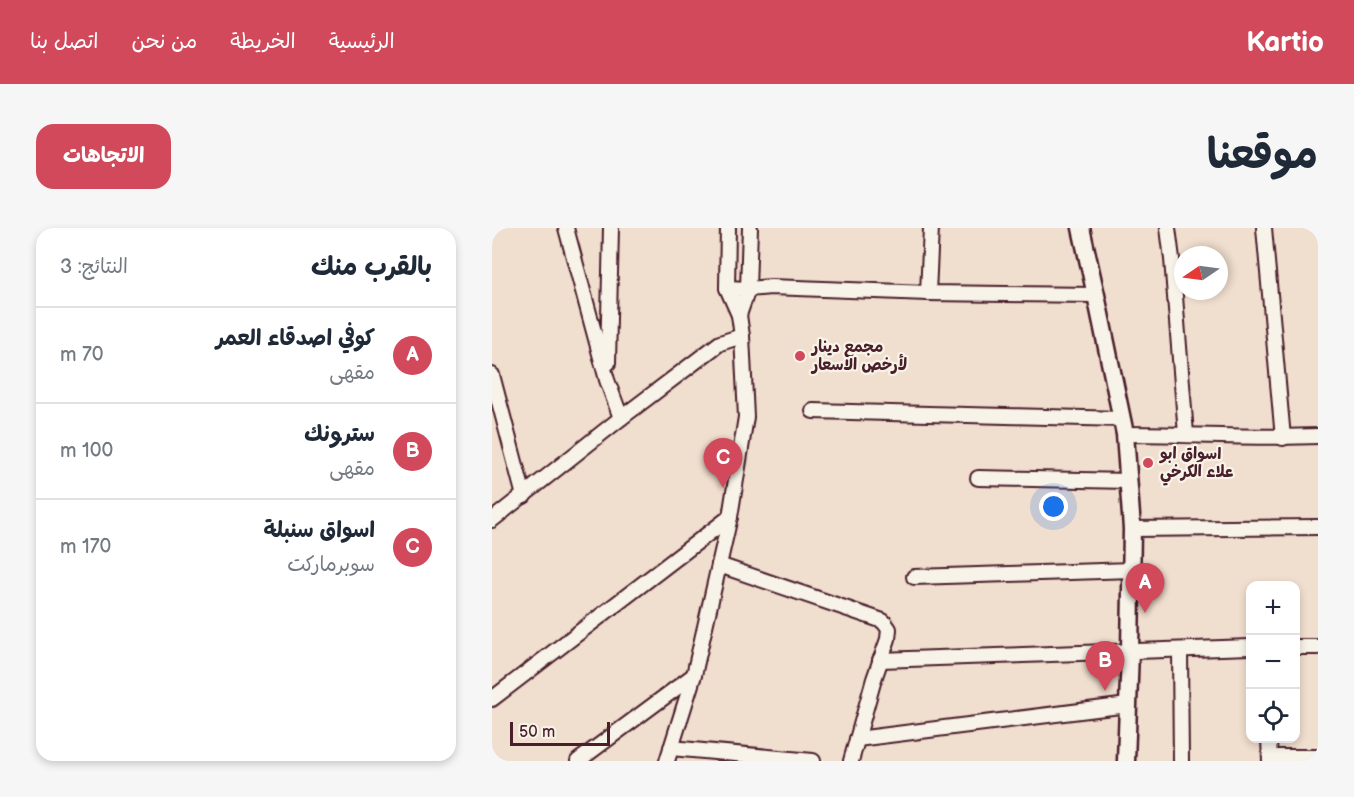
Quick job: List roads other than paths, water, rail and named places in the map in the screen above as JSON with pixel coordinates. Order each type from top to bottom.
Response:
[{"type":"street","points":[[566,228],[607,380],[621,418]]},
{"type":"street","points":[[607,380],[611,228]]},
{"type":"street","points":[[728,228],[726,288],[739,315],[746,417],[730,517],[694,675],[669,755],[813,761]]},
{"type":"street","points":[[739,315],[748,289],[750,228]]},
{"type":"street","points":[[928,293],[931,228]]},
{"type":"street","points":[[1081,228],[1123,426],[1128,481],[1132,529],[1132,570],[1126,761]]},
{"type":"street","points":[[1168,228],[1186,434]]},
{"type":"street","points":[[1264,228],[1283,438]]},
{"type":"street","points":[[726,288],[771,287],[928,293],[1096,295]]},
{"type":"street","points":[[492,520],[720,343],[742,336]]},
{"type":"street","points":[[492,375],[524,496]]},
{"type":"street","points":[[813,411],[1123,426],[1186,434],[1283,438],[1318,436]]},
{"type":"street","points":[[978,478],[1128,481]]},
{"type":"street","points":[[492,699],[730,517]]},
{"type":"street","points":[[1132,529],[1318,527]]},
{"type":"street","points":[[719,565],[883,621],[888,629],[888,639],[851,761]]},
{"type":"street","points":[[914,577],[1132,570]]},
{"type":"street","points":[[880,660],[1246,647]]},
{"type":"street","points":[[1300,647],[1318,647]]},
{"type":"street","points":[[1180,650],[1181,761]]},
{"type":"street","points":[[578,761],[694,675]]},
{"type":"street","points":[[857,739],[1128,705]]},
{"type":"street","points":[[1269,743],[1270,759],[1318,756]]},
{"type":"place","name":"مجمع دينار لأرخص الاسعار","points":[[800,356]]},
{"type":"place","name":"اسواق ابو علاء الكرخي","points":[[1148,463]]},
{"type":"place","name":"اسواق سنبلة","points":[[723,488]]},
{"type":"place","name":"كوفي اصدقاء العمر","points":[[1145,613]]},
{"type":"place","name":"سترونك","points":[[1105,691]]}]
